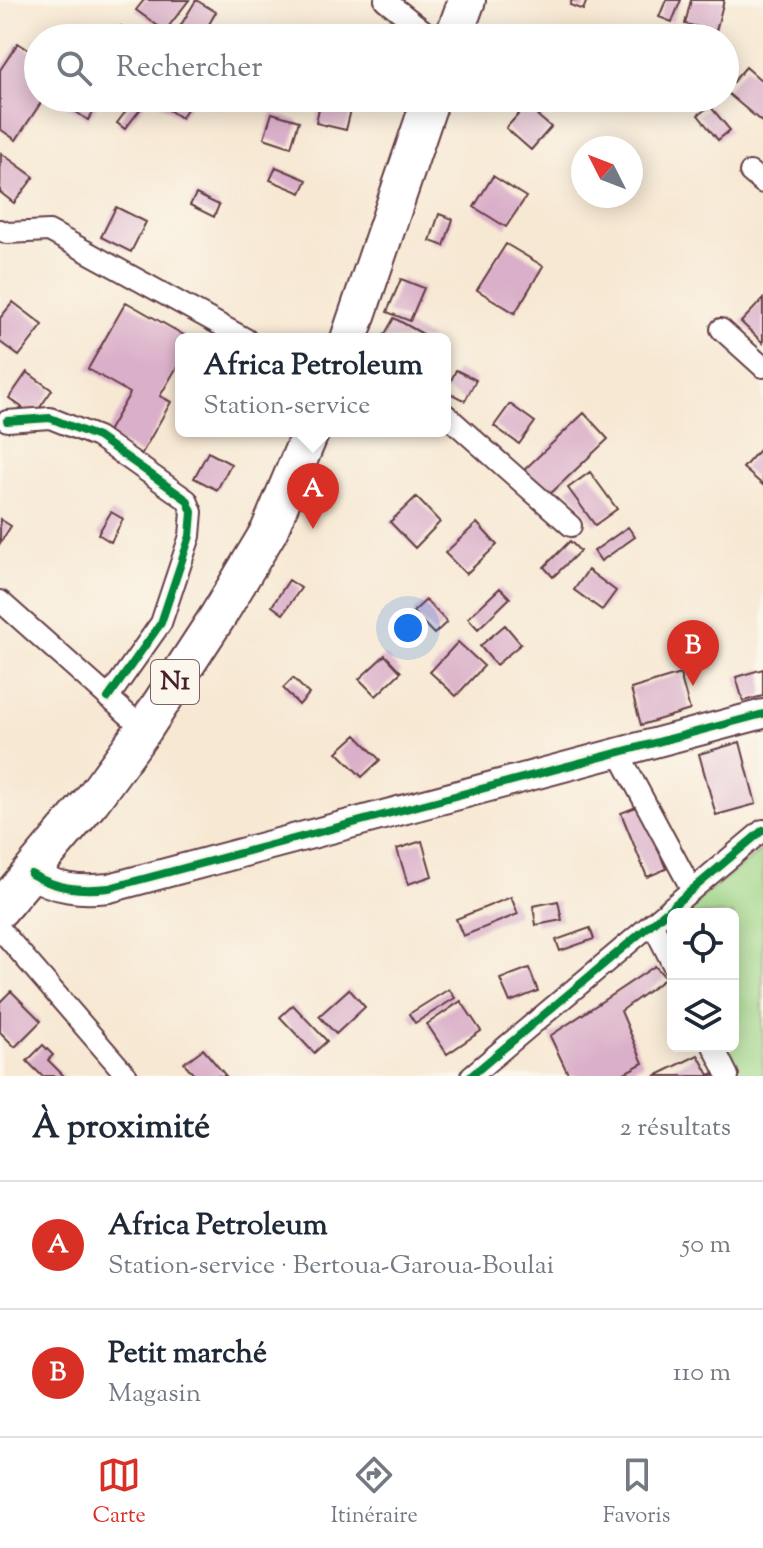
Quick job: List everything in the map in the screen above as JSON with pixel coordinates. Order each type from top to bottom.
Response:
[{"type":"highway","points":[[458,24],[467,0]]},
{"type":"highway","points":[[351,333],[426,112]]},
{"type":"highway","name":"N1","points":[[0,909],[92,800],[144,729],[218,616],[269,531],[308,437]]},
{"type":"street","points":[[385,0],[415,24]]},
{"type":"street","points":[[2,236],[49,231],[235,333]]},
{"type":"street","points":[[721,329],[763,367]]},
{"type":"street","points":[[7,421],[50,418],[98,437],[187,500],[192,512],[190,536],[161,623],[108,698]]},
{"type":"street","points":[[451,419],[571,526]]},
{"type":"street","points":[[0,601],[144,729]]},
{"type":"street","points":[[31,874],[61,887],[84,891],[109,888],[763,714]]},
{"type":"street","points":[[618,752],[692,890]]},
{"type":"street","points":[[471,1076],[763,830]]},
{"type":"street","points":[[652,923],[667,953]]},
{"type":"street","points":[[0,929],[127,1076]]},
{"type":"street","points":[[716,1052],[728,1076]]},
{"type":"green space","points":[[763,849],[763,1076],[724,1076],[712,1052],[739,1052],[739,908],[688,908]]},
{"type":"building","points":[[144,0],[189,0],[170,24],[155,24],[136,10]]},
{"type":"building","points":[[196,0],[216,12],[209,24],[182,24]]},
{"type":"building","points":[[572,0],[587,0],[583,10],[570,5]]},
{"type":"building","points":[[666,0],[681,0],[672,22],[659,17]]},
{"type":"building","points":[[691,0],[724,0],[718,24],[685,24]]},
{"type":"building","points":[[18,43],[24,47],[24,112],[35,112],[16,140],[0,129],[0,70]]},
{"type":"building","points":[[746,67],[763,82],[763,123],[739,103],[739,75]]},
{"type":"building","points":[[76,112],[93,112],[88,120]]},
{"type":"building","points":[[125,112],[138,112],[125,129],[117,123]]},
{"type":"building","points":[[318,112],[350,112],[346,130],[316,123]]},
{"type":"building","points":[[521,112],[533,112],[551,127],[531,150],[506,128]]},
{"type":"building","points":[[715,112],[730,130],[718,140],[698,115]]},
{"type":"building","points":[[272,113],[299,121],[291,147],[264,138]]},
{"type":"building","points":[[1,153],[34,177],[14,203],[0,192]]},
{"type":"building","points":[[276,167],[307,180],[301,193],[270,180]]},
{"type":"building","points":[[493,176],[526,197],[506,227],[474,207]]},
{"type":"building","points":[[196,194],[219,205],[214,217],[190,205]]},
{"type":"building","points":[[116,207],[146,222],[131,252],[101,237]]},
{"type":"building","points":[[439,214],[453,219],[444,246],[430,241]]},
{"type":"building","points":[[506,244],[543,266],[515,313],[477,290]]},
{"type":"building","points":[[401,279],[424,288],[410,321],[387,312]]},
{"type":"building","points":[[763,299],[763,343],[741,322]]},
{"type":"building","points":[[13,302],[43,325],[19,356],[0,342],[0,318]]},
{"type":"building","points":[[126,302],[180,333],[175,333],[175,370],[160,396],[171,402],[141,455],[106,435],[130,393],[88,369]]},
{"type":"building","points":[[394,318],[421,333],[385,333]]},
{"type":"building","points":[[456,370],[476,380],[465,401],[451,394],[451,380]]},
{"type":"building","points":[[27,372],[52,390],[34,416],[9,398]]},
{"type":"building","points":[[510,404],[535,422],[519,444],[494,426]]},
{"type":"building","points":[[584,413],[608,439],[547,497],[523,471]]},
{"type":"building","points":[[759,450],[763,454],[763,485],[743,468]]},
{"type":"building","points":[[208,452],[231,464],[217,490],[194,478]]},
{"type":"building","points":[[590,472],[617,509],[595,525],[568,488]]},
{"type":"building","points":[[416,497],[440,522],[415,548],[390,522]]},
{"type":"building","points":[[111,512],[123,519],[111,542],[98,534]]},
{"type":"building","points":[[0,519],[11,526],[0,543]]},
{"type":"building","points":[[477,523],[497,545],[466,574],[445,553]]},
{"type":"building","points":[[628,527],[635,537],[601,561],[594,551]]},
{"type":"building","points":[[570,541],[580,551],[553,577],[544,567]]},
{"type":"building","points":[[588,570],[616,591],[602,610],[574,590]]},
{"type":"building","points":[[289,580],[301,588],[283,614],[272,606]]},
{"type":"building","points":[[500,588],[510,598],[478,629],[468,618]]},
{"type":"building","points":[[426,600],[447,622],[434,634],[413,612]]},
{"type":"building","points":[[505,625],[521,644],[496,665],[480,646]]},
{"type":"building","points":[[458,642],[484,666],[456,696],[430,672]]},
{"type":"building","points":[[385,655],[401,672],[376,696],[359,679]]},
{"type":"building","points":[[763,669],[763,696],[743,701],[736,677]]},
{"type":"building","points":[[680,674],[690,710],[641,725],[631,689]]},
{"type":"building","points":[[293,678],[309,694],[299,705],[283,688]]},
{"type":"building","points":[[356,735],[380,760],[362,777],[337,752]]},
{"type":"building","points":[[740,742],[756,804],[716,815],[699,754]]},
{"type":"building","points":[[641,805],[666,869],[647,877],[621,813]]},
{"type":"building","points":[[422,841],[432,876],[408,884],[397,849]]},
{"type":"building","points":[[511,897],[518,914],[463,936],[456,919]]},
{"type":"building","points":[[558,901],[562,920],[536,925],[533,906]]},
{"type":"building","points":[[590,928],[594,939],[560,951],[556,940]]},
{"type":"building","points":[[655,966],[666,978],[621,1011],[643,1063],[619,1076],[569,1076],[550,1036]]},
{"type":"building","points":[[529,968],[538,991],[510,1002],[500,979]]},
{"type":"building","points":[[349,989],[365,1007],[336,1034],[319,1016]]},
{"type":"building","points":[[449,989],[455,998],[415,1023],[409,1014]]},
{"type":"building","points":[[11,991],[41,1021],[15,1047],[0,1032],[0,1002]]},
{"type":"building","points":[[461,1001],[481,1031],[447,1054],[427,1024]]},
{"type":"building","points":[[293,1005],[327,1041],[314,1053],[280,1017]]},
{"type":"building","points":[[43,1045],[53,1055],[48,1060],[64,1076],[42,1076],[27,1061]]},
{"type":"building","points":[[203,1049],[226,1076],[195,1076],[184,1063]]},
{"type":"building","points":[[698,1055],[709,1075],[714,1073],[716,1076],[655,1076]]},
{"type":"cycle path","points":[[7,421],[50,418],[98,437],[187,500],[192,512],[190,536],[161,623],[108,698]]},
{"type":"cycle path","points":[[31,874],[69,888],[109,888],[763,714]]},
{"type":"cycle path","points":[[471,1076],[763,830]]},
{"type":"place","name":"Africa Petroleum","points":[[313,529]]},
{"type":"place","name":"Petit marché","points":[[693,686]]}]
